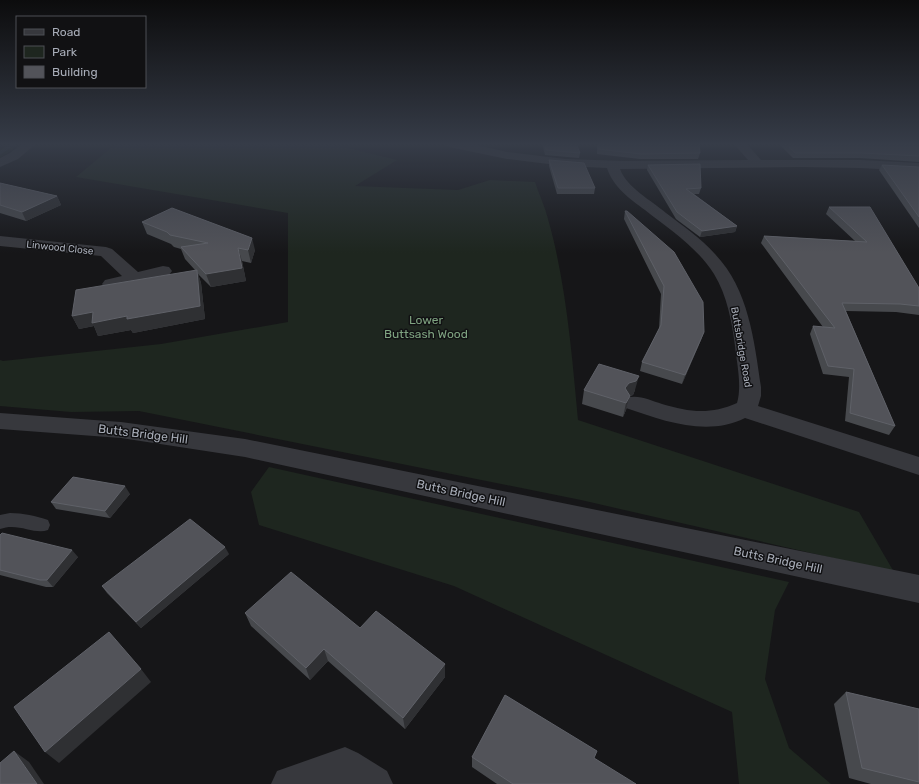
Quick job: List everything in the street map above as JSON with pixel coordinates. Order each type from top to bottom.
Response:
[{"type":"street","name":"Buttsbridge Road","points":[[620,180],[692,241],[723,275],[734,298],[744,343],[750,396],[746,410]]},
{"type":"street","name":"Linwood Close","points":[[0,241],[106,252],[135,278]]},
{"type":"street","points":[[111,284],[163,271]]},
{"type":"street","points":[[634,403],[673,414],[700,418],[726,417],[737,414],[744,409],[854,447],[919,466]]},
{"type":"street","name":"Butts Bridge Hill","points":[[0,421],[121,430],[245,448],[919,589]]},
{"type":"street","points":[[290,784],[345,766],[374,784]]},
{"type":"lane","points":[[0,522],[15,519],[42,525]]},
{"type":"green space","name":"Lower Buttsash Wood","points":[[91,180],[365,180],[355,186],[458,190],[490,180],[535,182],[547,214],[564,293],[578,420],[859,512],[894,572],[581,500],[139,411],[71,412],[0,406],[0,360],[3,361],[161,344],[288,322],[288,213]]},
{"type":"green space","points":[[269,467],[789,582],[775,610],[765,679],[789,748],[831,784],[739,784],[732,712],[454,586],[259,525],[251,492]]},
{"type":"building","points":[[555,180],[591,180],[595,188],[558,188]]},
{"type":"building","points":[[657,180],[701,180],[701,188],[686,189],[737,226],[702,231],[677,212]]},
{"type":"building","points":[[892,180],[919,180],[919,217]]},
{"type":"building","points":[[0,183],[57,196],[22,212],[0,205]]},
{"type":"building","points":[[829,207],[870,207],[919,288],[919,306],[900,304],[842,303],[895,426],[850,413],[854,369],[828,366],[813,326],[835,328],[764,236],[867,242]]},
{"type":"building","points":[[172,208],[252,238],[248,250],[238,248],[242,268],[206,274],[181,247],[208,243],[170,235],[167,232],[142,222]]},
{"type":"building","points":[[625,211],[627,211],[674,252],[703,302],[704,332],[685,375],[642,362],[661,325],[664,286]]},
{"type":"building","points":[[197,270],[200,306],[127,319],[127,316],[92,323],[93,312],[72,316],[76,290]]},
{"type":"building","points":[[599,364],[639,376],[636,381],[629,383],[625,388],[630,396],[626,403],[584,390]]},
{"type":"building","points":[[73,477],[125,486],[105,511],[51,502]]},
{"type":"building","points":[[190,519],[225,547],[136,622],[102,586]]},
{"type":"building","points":[[2,533],[72,550],[47,580],[40,580],[0,570],[0,535]]},
{"type":"building","points":[[291,572],[360,628],[376,611],[445,664],[403,718],[324,649],[306,668],[245,613]]},
{"type":"building","points":[[109,632],[141,669],[45,752],[14,707]]},
{"type":"building","points":[[846,692],[919,709],[919,782],[862,768]]},
{"type":"building","points":[[505,695],[597,751],[594,758],[636,784],[513,784],[472,757]]},
{"type":"building","points":[[14,751],[37,784],[0,784],[0,763]]}]
